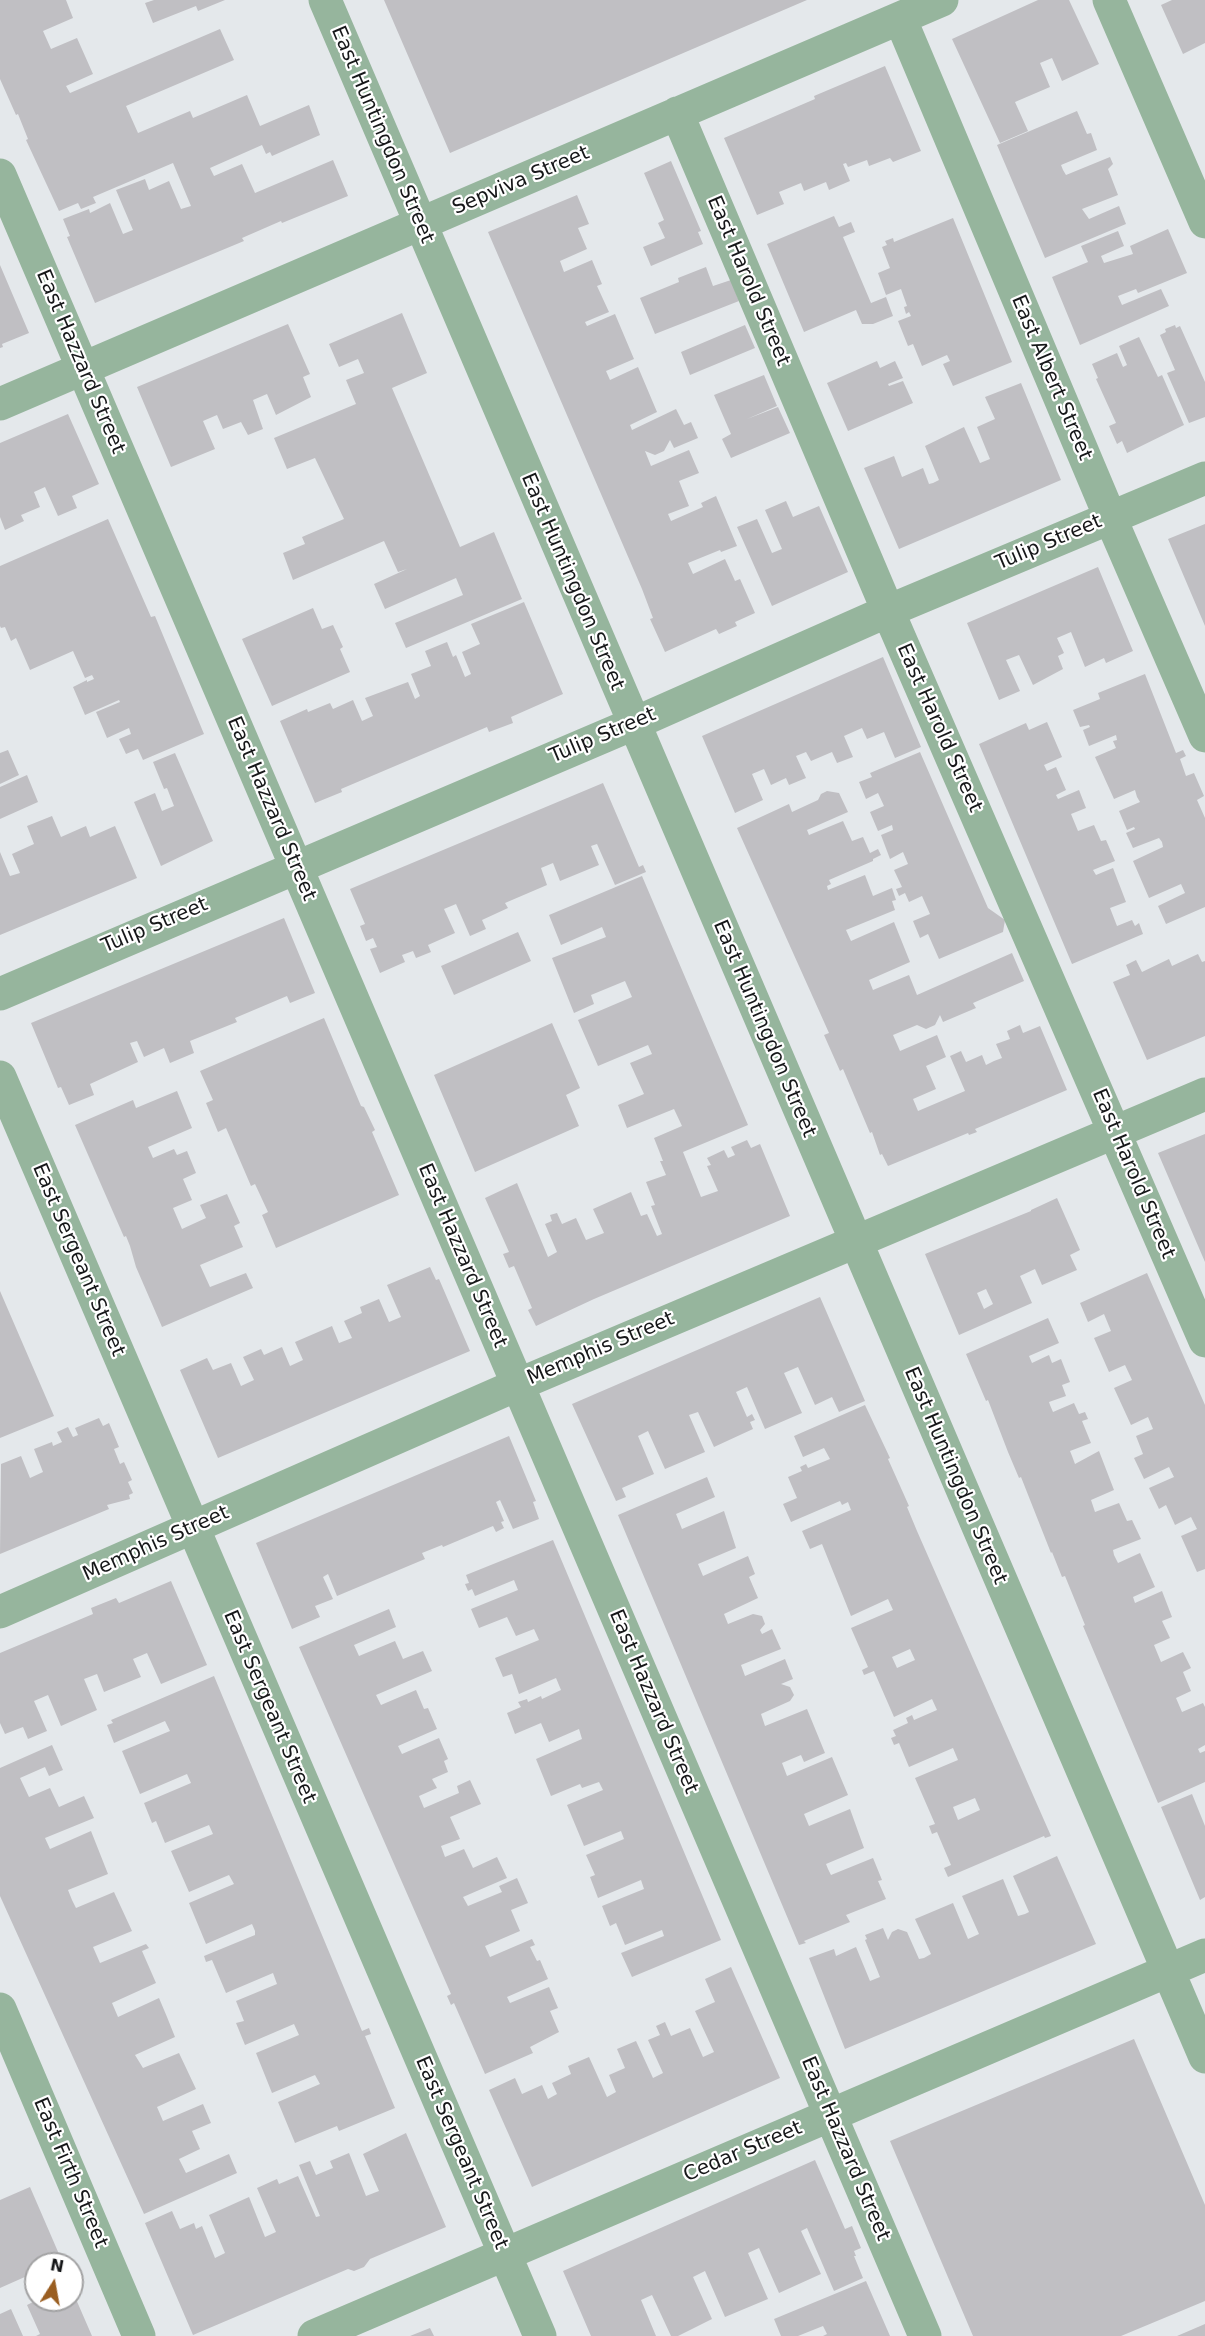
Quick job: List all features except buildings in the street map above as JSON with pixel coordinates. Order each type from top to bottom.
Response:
[{"type":"street","name":"East Huntingdon Street","points":[[325,0],[1205,2057]]},
{"type":"street","name":"Sepviva Street","points":[[0,404],[942,0]]},
{"type":"street","points":[[1109,0],[1197,178],[1205,222]]},
{"type":"street","name":"East Albert Street","points":[[900,18],[1110,517],[1205,736]]},
{"type":"street","name":"East Harold Street","points":[[677,113],[888,611],[1205,1341]]},
{"type":"street","name":"East Hazzard Street","points":[[0,175],[925,2336]]},
{"type":"street","name":"Tulip Street","points":[[0,994],[633,724],[888,611],[1205,478]]},
{"type":"street","name":"East Sergeant Street","points":[[0,1077],[540,2336]]},
{"type":"street","name":"Memphis Street","points":[[0,1612],[517,1385],[1205,1094]]},
{"type":"street","name":"Cedar Street","points":[[314,2336],[1205,1955]]},
{"type":"street","name":"East Firth Street","points":[[0,2009],[139,2336]]}]
